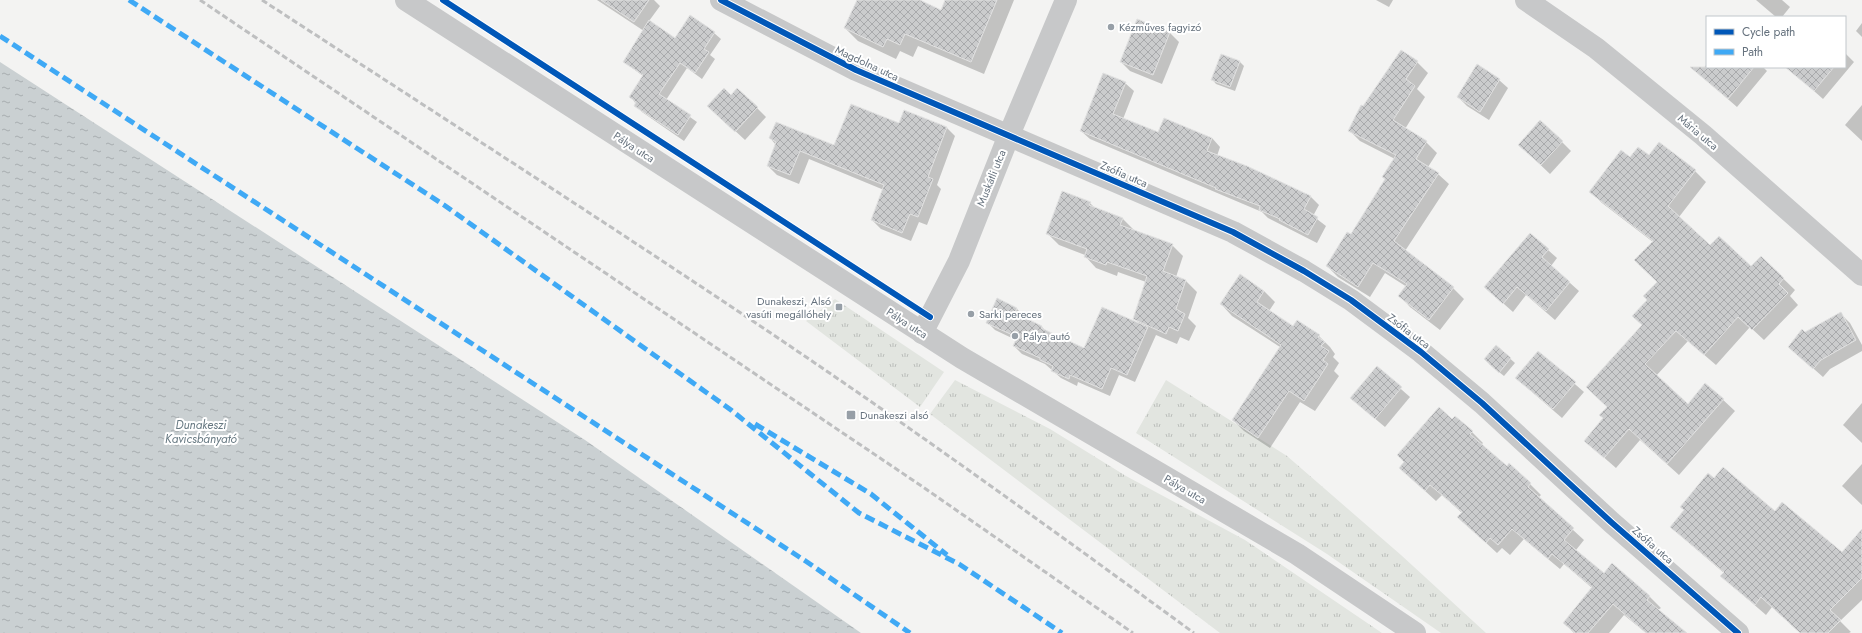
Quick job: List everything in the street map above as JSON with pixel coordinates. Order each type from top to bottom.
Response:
[{"type":"street","name":"Pálya utca","points":[[406,0],[922,333],[962,358],[1297,554],[1414,633]]},
{"type":"street","name":"Magdolna utca","points":[[721,0],[856,70],[1009,135]]},
{"type":"street","name":"Muskátli utca","points":[[922,333],[959,261],[1009,135],[1066,0]]},
{"type":"street","name":"Mária utca","points":[[1526,0],[1596,48],[1703,135],[1862,275]]},
{"type":"street","name":"Zsófia utca","points":[[1009,135],[1233,232],[1304,271],[1351,300],[1421,352],[1482,403],[1611,522],[1738,633]]},
{"type":"green space","points":[[835,299],[944,372],[920,407],[806,321]]},
{"type":"green space","points":[[955,380],[1050,429],[1126,476],[1245,540],[1382,633],[1220,633],[930,414]]},
{"type":"green space","points":[[1166,380],[1287,456],[1401,555],[1486,633],[1441,633],[1327,554],[1136,433]]},
{"type":"water","name":"Dunakeszi Kavicsbányató","points":[[0,62],[585,440],[861,633],[0,633]]},
{"type":"building","points":[[601,0],[649,0],[634,22]]},
{"type":"building","points":[[857,0],[920,0],[941,10],[945,0],[997,0],[971,62],[905,34],[900,45],[887,39],[883,47],[844,28]]},
{"type":"building","points":[[690,15],[715,32],[704,49],[709,52],[695,73],[680,63],[659,94],[691,115],[678,135],[634,106],[636,102],[629,97],[643,75],[623,62],[649,20],[675,38]]},
{"type":"building","points":[[1137,19],[1170,32],[1153,75],[1120,62]]},
{"type":"building","points":[[1401,50],[1418,61],[1406,79],[1415,86],[1393,120],[1427,141],[1416,159],[1439,173],[1394,241],[1454,287],[1429,320],[1398,296],[1407,284],[1373,263],[1358,287],[1326,266],[1347,232],[1351,234],[1385,179],[1382,177],[1396,155],[1348,131],[1361,105],[1363,106]]},
{"type":"building","points":[[1221,54],[1240,61],[1230,87],[1211,80]]},
{"type":"building","points":[[1477,64],[1500,79],[1480,112],[1457,97]]},
{"type":"building","points":[[1690,67],[1753,68],[1728,99]]},
{"type":"building","points":[[1786,68],[1833,68],[1814,91]]},
{"type":"building","points":[[1103,73],[1126,82],[1113,114],[1158,132],[1164,118],[1212,138],[1207,151],[1247,166],[1311,196],[1304,209],[1318,217],[1308,235],[1279,220],[1280,219],[1259,210],[1260,206],[1215,189],[1216,188],[1080,131]]},
{"type":"building","points":[[724,88],[731,95],[737,88],[758,107],[735,132],[707,106]]},
{"type":"building","points":[[851,104],[899,123],[904,110],[947,127],[928,177],[933,179],[918,217],[910,214],[902,233],[871,220],[884,185],[800,151],[790,175],[767,166],[776,142],[769,138],[776,122],[834,145]]},
{"type":"building","points":[[1540,120],[1563,141],[1541,165],[1518,145]]},
{"type":"building","points":[[1659,142],[1696,170],[1668,206],[1710,245],[1719,236],[1751,266],[1761,256],[1784,278],[1779,284],[1788,293],[1752,330],[1738,317],[1704,355],[1676,331],[1645,364],[1688,404],[1705,383],[1724,399],[1667,464],[1629,429],[1604,458],[1584,441],[1603,418],[1599,415],[1607,407],[1586,387],[1642,325],[1632,316],[1647,300],[1643,296],[1657,282],[1634,260],[1653,241],[1589,192],[1621,150],[1630,157],[1638,147],[1649,155]]},
{"type":"building","points":[[1062,191],[1091,202],[1089,205],[1123,218],[1120,225],[1173,244],[1163,271],[1186,280],[1176,309],[1185,314],[1178,331],[1169,327],[1166,334],[1133,319],[1147,276],[1107,262],[1106,265],[1084,257],[1087,249],[1046,234]]},
{"type":"building","points":[[1530,233],[1549,249],[1542,257],[1570,282],[1546,311],[1517,287],[1503,304],[1484,287]]},
{"type":"building","points":[[1240,274],[1264,291],[1257,302],[1293,326],[1297,320],[1320,335],[1318,337],[1325,342],[1321,346],[1329,351],[1323,360],[1328,364],[1304,401],[1289,391],[1258,438],[1232,420],[1281,345],[1220,304]]},
{"type":"building","points":[[997,298],[1017,308],[1015,313],[1042,326],[1041,328],[1084,348],[1102,307],[1148,327],[1127,375],[1111,368],[1102,389],[1070,375],[1069,379],[1051,371],[1053,366],[1040,360],[1040,358],[1013,346],[1017,337],[986,323]]},
{"type":"building","points":[[1841,312],[1856,340],[1821,360],[1813,369],[1788,347],[1802,329],[1805,332]]},
{"type":"building","points":[[1496,345],[1511,358],[1499,373],[1484,359]]},
{"type":"building","points":[[1538,351],[1576,382],[1553,409],[1515,378]]},
{"type":"building","points":[[1377,366],[1402,387],[1375,419],[1350,398]]},
{"type":"building","points":[[1439,407],[1452,419],[1455,416],[1473,431],[1470,434],[1507,466],[1509,463],[1531,483],[1528,487],[1574,528],[1564,540],[1604,573],[1612,563],[1650,596],[1647,600],[1687,633],[1646,633],[1613,604],[1588,633],[1575,633],[1563,623],[1592,587],[1552,554],[1548,559],[1512,529],[1498,545],[1490,538],[1486,543],[1457,517],[1462,512],[1430,485],[1425,491],[1399,468],[1404,462],[1397,455]]},
{"type":"building","points":[[1723,467],[1775,511],[1782,502],[1842,552],[1862,529],[1862,578],[1830,610],[1841,620],[1828,633],[1800,633],[1761,597],[1755,605],[1720,576],[1724,572],[1670,527],[1684,510],[1680,507],[1708,473],[1714,478]]},
{"type":"railway","points":[[200,0],[923,487],[1133,633]]},
{"type":"railway","points":[[262,0],[585,210],[778,338],[935,447],[1194,633]]},
{"type":"marked path","points":[[129,0],[444,205],[731,410],[859,513],[959,564],[1062,633]]},
{"type":"marked path","points":[[0,36],[807,562],[910,633]]},
{"type":"marked path","points":[[755,424],[871,494],[947,555]]},
{"type":"cycle path","points":[[443,0],[930,317]]},
{"type":"cycle path","points":[[721,0],[856,70],[1233,232],[1304,271],[1351,300],[1421,352],[1482,403],[1611,522],[1738,633]]},
{"type":"place","name":"Kézműves fagyizó","points":[[1111,27]]},
{"type":"place","name":"Dunakeszi, Alsó vasúti megállóhely","points":[[839,307]]},
{"type":"place","name":"Sarki pereces","points":[[971,314]]},
{"type":"place","name":"Pálya autó","points":[[1015,336]]},
{"type":"place","name":"Dunakeszi alsó","points":[[851,415]]}]
